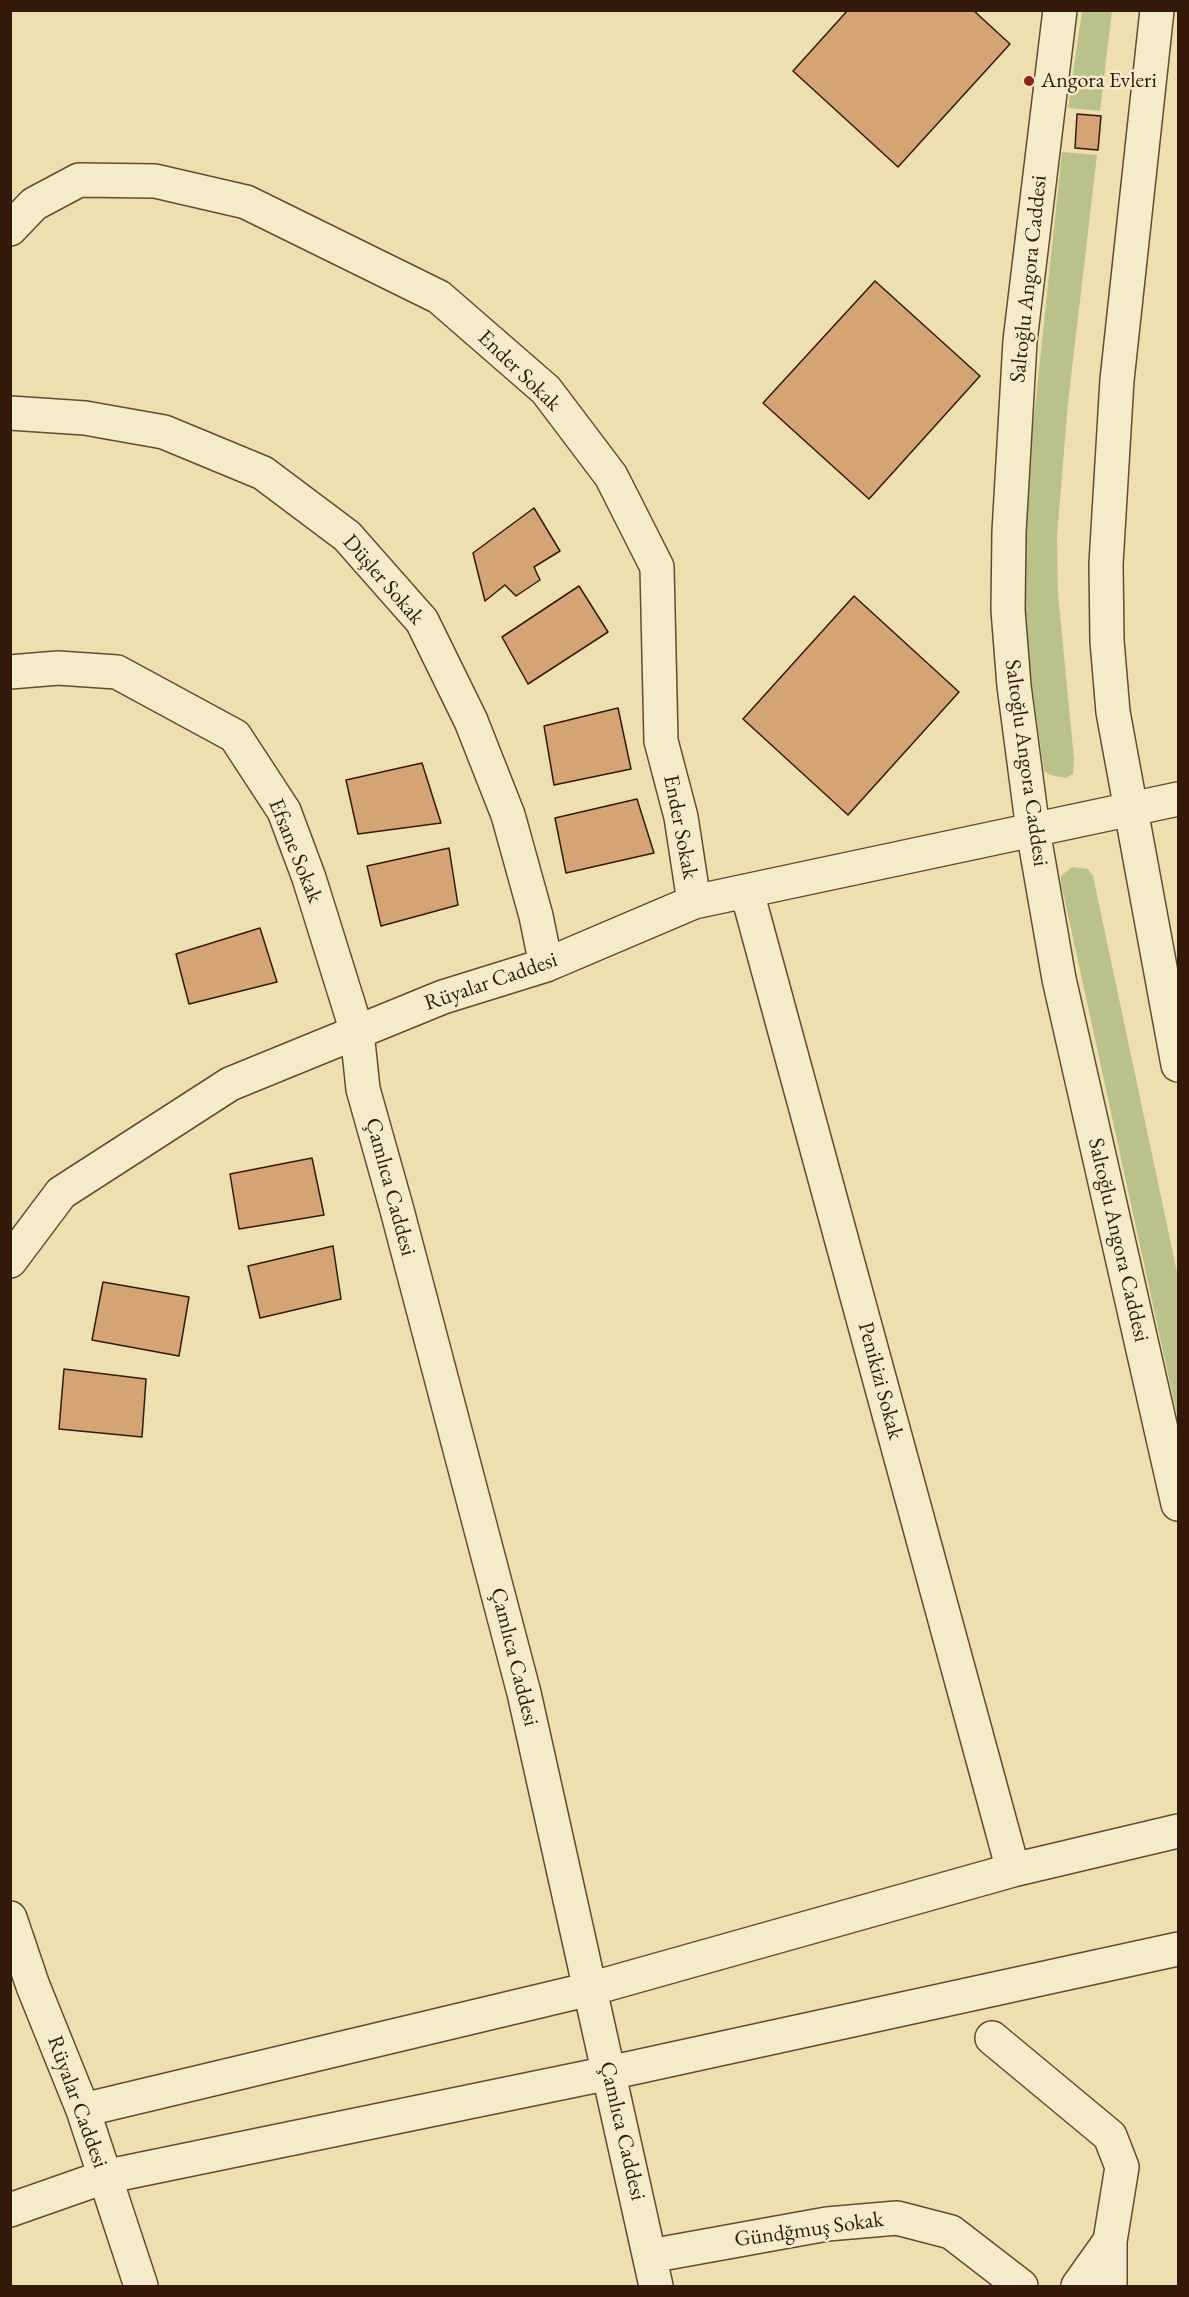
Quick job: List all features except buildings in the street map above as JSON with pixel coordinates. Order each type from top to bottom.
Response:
[{"type":"street","name":"Saltoğlu Angora Caddesi","points":[[1060,10],[1020,342],[1009,532],[1008,610],[1013,675],[1033,830],[1059,980],[1179,1504]]},
{"type":"street","points":[[1157,10],[1117,380],[1107,553],[1107,641],[1113,712],[1179,1065]]},
{"type":"street","name":"Ender Sokak","points":[[10,229],[34,204],[79,180],[155,181],[246,202],[439,297],[546,390],[611,476],[657,567],[661,741],[681,817],[694,902]]},
{"type":"street","name":"Düşler Sokak","points":[[10,413],[85,418],[164,432],[262,473],[347,536],[422,621],[471,722],[508,815],[536,916],[546,965]]},
{"type":"street","name":"Efsane Sokak","points":[[10,672],[58,668],[117,672],[235,736],[284,811],[309,878],[357,1032]]},
{"type":"street","name":"Rüyalar Caddesi","points":[[10,1261],[61,1193],[230,1084],[443,997],[546,965],[694,902],[1179,799]]},
{"type":"street","name":"Penikizi Sokak","points":[[747,892],[1013,1870]]},
{"type":"street","name":"Çamlıca Caddesi","points":[[357,1032],[363,1089],[398,1210],[524,1693],[653,2271]]},
{"type":"street","points":[[83,2110],[591,1989],[1013,1870],[1179,1831]]},
{"type":"street","name":"Rüyalar Caddesi","points":[[10,1918],[33,1986],[83,2110],[141,2286]]},
{"type":"street","points":[[10,2210],[104,2177],[609,2073],[1179,1949]]},
{"type":"street","points":[[992,2038],[1110,2136],[1122,2167],[1110,2241],[1110,2286]]},
{"type":"street","name":"Gündğmuş Sokak","points":[[653,2271],[827,2224],[897,2218],[951,2232],[1021,2286]]},
{"type":"street","points":[[1078,2286],[1110,2241]]},
{"type":"green space","points":[[1082,11],[1112,11],[1100,111],[1068,108]]},
{"type":"green space","points":[[1062,152],[1097,155],[1068,403],[1057,536],[1058,594],[1074,759],[1073,774],[1066,778],[1050,775],[1044,771],[1028,657],[1022,593],[1031,445]]},
{"type":"green space","points":[[1072,867],[1088,869],[1093,876],[1178,1277],[1178,1420],[1061,883],[1061,876]]},
{"type":"place","name":"Angora Evleri","points":[[1029,81]]}]
